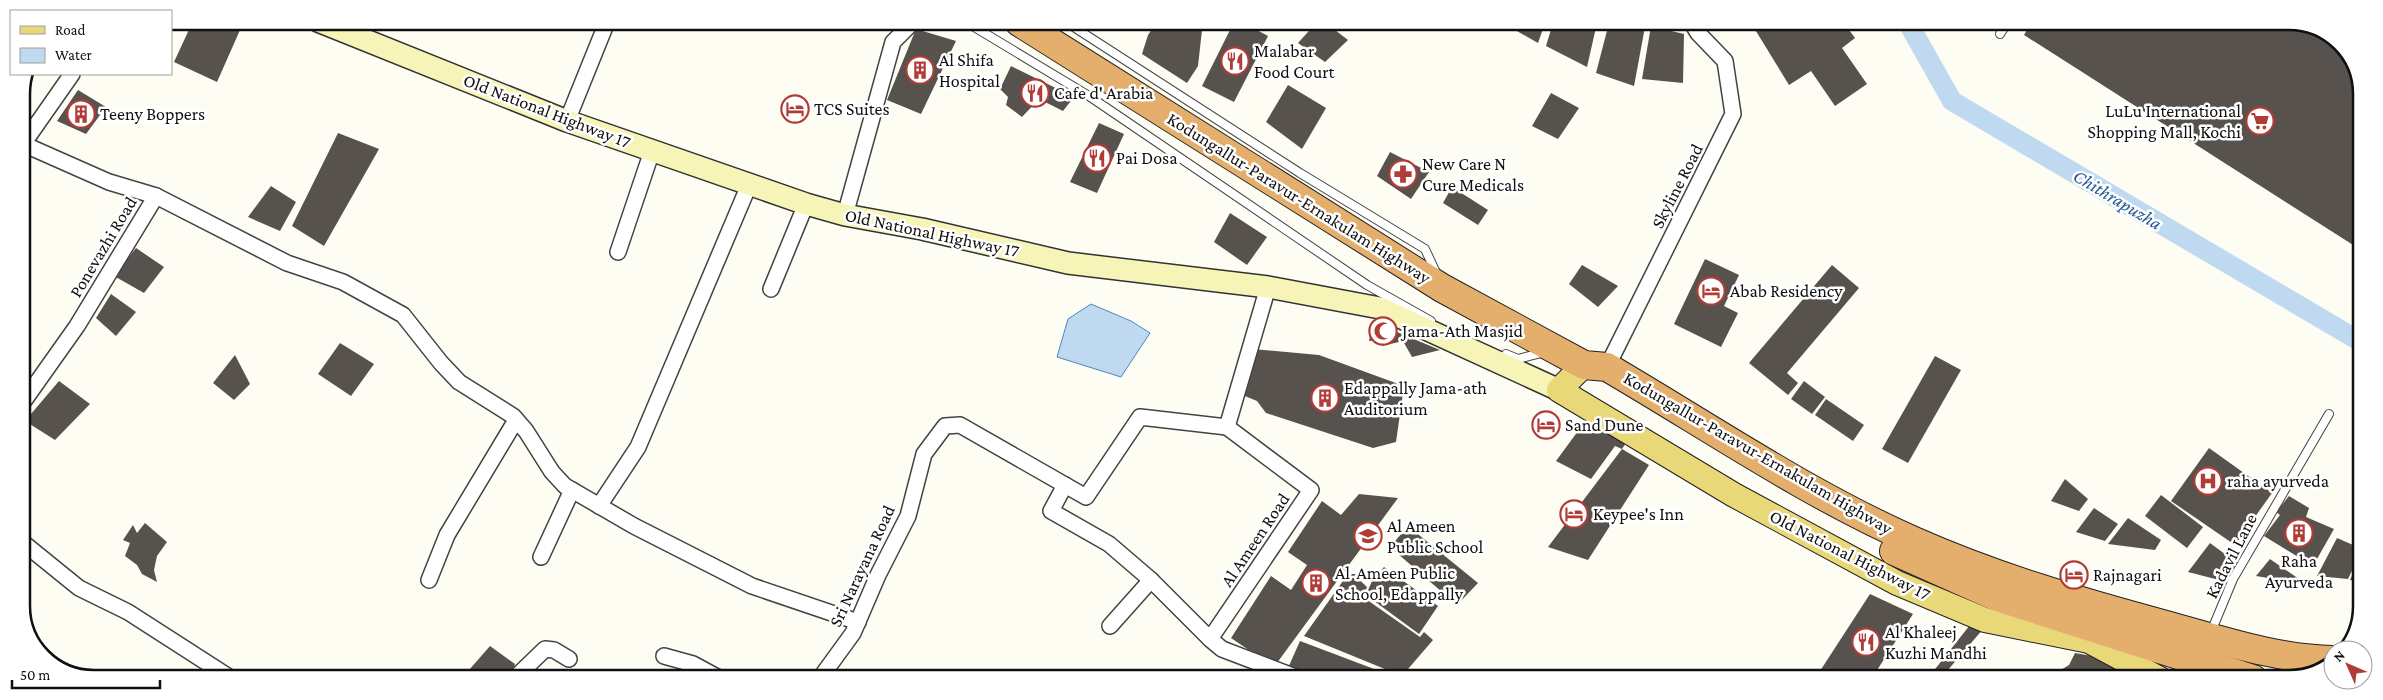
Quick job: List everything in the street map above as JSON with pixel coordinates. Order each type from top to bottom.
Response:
[{"type":"highway","name":"Kodungallur-Paravur-Ernakulam Highway","points":[[1032,30],[1442,288],[1553,349],[1595,366],[1819,492],[1913,541],[1976,567],[2046,591],[2209,637],[2302,659],[2323,660]]},
{"type":"highway","name":"Kodungallur-Paravur-Ernakulam Highway","points":[[1595,366],[1596,382],[1877,543],[1936,572],[2089,634],[2220,670]]},
{"type":"main road","points":[[1558,390],[1595,366]]},
{"type":"main road","name":"Old National Highway 17","points":[[1558,390],[1734,495],[1897,584],[1986,620],[2089,634],[2146,670]]},
{"type":"street","name":"Old National Highway 17","points":[[338,30],[567,121],[806,204],[845,215],[922,229],[1068,263],[1268,287],[1380,308],[1558,390]]},
{"type":"street","points":[[567,121],[604,30]]},
{"type":"street","points":[[845,215],[893,42],[905,30]]},
{"type":"street","name":"Skyline Road","points":[[1595,366],[1733,114],[1725,61],[1696,30]]},
{"type":"street","name":"Ponevazhi Road","points":[[30,133],[71,75]]},
{"type":"street","name":"Ponevazhi Road","points":[[30,147],[109,182],[156,196],[76,326],[30,392]]},
{"type":"street","points":[[618,252],[652,151]]},
{"type":"street","points":[[599,506],[638,447],[749,185]]},
{"type":"street","points":[[156,196],[287,263],[344,282],[403,315],[441,364],[459,382],[516,420],[526,431],[552,472],[572,490],[704,563],[752,586],[858,622]]},
{"type":"street","points":[[772,289],[806,204]]},
{"type":"street","points":[[1227,427],[1268,287]]},
{"type":"street","name":"Sri Narayana Road","points":[[826,670],[854,633],[908,516],[924,454],[945,426],[960,425],[1086,497],[1140,416],[1227,427]]},
{"type":"street","points":[[430,580],[447,535],[516,420]]},
{"type":"street","name":"Al Ameen Road","points":[[1210,639],[1311,490],[1227,427]]},
{"type":"street","points":[[1066,486],[1051,511],[1109,544],[1151,580],[1210,639],[1222,649],[1256,670]]},
{"type":"street","points":[[541,557],[572,490]]},
{"type":"street","points":[[30,548],[80,588],[128,612],[220,670]]},
{"type":"street","points":[[1110,626],[1151,580]]},
{"type":"street","points":[[524,670],[545,650],[554,650],[569,659]]},
{"type":"street","points":[[664,656],[693,664],[704,670]]},
{"type":"lane","points":[[979,30],[1089,96],[1367,284],[1442,326],[1485,346]]},
{"type":"lane","points":[[1078,30],[1300,173],[1425,249],[1442,288]]},
{"type":"lane","points":[[2000,34],[2003,30]]},
{"type":"lane","points":[[1501,353],[1518,359],[1553,349]]},
{"type":"lane","name":"Kadavil Lane","points":[[2209,637],[2232,578],[2329,414]]},
{"type":"water","points":[[1091,304],[1131,321],[1150,333],[1121,377],[1057,357],[1068,319]]},
{"type":"building","points":[[189,30],[240,30],[217,82],[174,62]]},
{"type":"building","name":"Al Shifa Hospital","points":[[916,30],[956,41],[921,114],[887,100]]},
{"type":"building","points":[[1151,30],[1202,30],[1198,66],[1187,83],[1142,54]]},
{"type":"building","name":"Malabar Food Court","points":[[1230,30],[1257,30],[1268,36],[1234,102],[1202,86]]},
{"type":"building","points":[[1310,30],[1335,30],[1348,40],[1325,62],[1298,43]]},
{"type":"building","points":[[1515,30],[1543,30],[1538,43]]},
{"type":"building","points":[[1551,30],[1595,30],[1587,67],[1546,46]]},
{"type":"building","points":[[1607,30],[1644,30],[1634,86],[1596,73]]},
{"type":"building","points":[[1650,30],[1668,30],[1684,34],[1683,83],[1642,79]]},
{"type":"building","points":[[1755,30],[1849,30],[1855,38],[1842,48],[1867,84],[1835,106],[1811,71],[1789,85]]},
{"type":"building","name":"LuLu International Shopping Mall, Kochi","points":[[2027,30],[2289,30],[2306,32],[2325,41],[2340,55],[2350,73],[2352,82],[2353,245],[2024,35]]},
{"type":"building","name":"Cafe d' Arabia","points":[[1011,66],[1074,97],[1063,111],[1039,99],[1022,117],[1006,105],[1008,97],[1000,89]]},
{"type":"building","points":[[1288,85],[1326,108],[1302,149],[1266,122]]},
{"type":"building","name":"Teeny Boppers","points":[[78,90],[106,107],[86,134],[57,121]]},
{"type":"building","points":[[1551,93],[1579,108],[1558,139],[1532,126]]},
{"type":"building","name":"Pai Dosa","points":[[1099,123],[1124,134],[1097,193],[1070,182]]},
{"type":"building","points":[[338,133],[379,149],[324,246],[292,226]]},
{"type":"building","name":"New Care N Cure Medicals","points":[[1390,152],[1429,172],[1411,199],[1377,176]]},
{"type":"building","points":[[271,186],[296,202],[280,231],[248,217]]},
{"type":"building","points":[[1452,187],[1488,210],[1478,225],[1443,203]]},
{"type":"building","points":[[1230,213],[1267,237],[1247,265],[1214,242]]},
{"type":"building","points":[[136,248],[164,267],[144,293],[114,276]]},
{"type":"building","name":"Abab Residency","points":[[1705,259],[1739,275],[1724,306],[1738,313],[1721,347],[1674,324]]},
{"type":"building","points":[[1582,265],[1618,286],[1598,307],[1569,284]]},
{"type":"building","points":[[1832,265],[1859,288],[1787,373],[1798,383],[1788,395],[1749,363]]},
{"type":"building","points":[[111,294],[136,312],[116,336],[96,318]]},
{"type":"building","name":"Jama-Ath Masjid","points":[[1373,322],[1440,350],[1412,357],[1403,341],[1382,346],[1380,340],[1369,341]]},
{"type":"building","points":[[340,343],[374,364],[351,396],[318,374]]},
{"type":"building","name":"Edappally Jama-ath Auditorium","points":[[1253,349],[1319,355],[1404,386],[1396,442],[1373,448],[1266,413],[1257,401],[1240,394]]},
{"type":"building","points":[[235,355],[250,384],[234,400],[213,383]]},
{"type":"building","points":[[1935,356],[1961,370],[1908,463],[1882,449]]},
{"type":"building","points":[[59,381],[90,404],[55,440],[30,424],[30,415]]},
{"type":"building","points":[[1804,381],[1825,397],[1812,414],[1791,399]]},
{"type":"building","points":[[1826,399],[1864,425],[1853,441],[1815,415]]},
{"type":"building","points":[[1589,416],[1629,438],[1622,449],[1615,446],[1591,479],[1556,461]]},
{"type":"building","points":[[2209,448],[2272,493],[2235,545],[2171,501]]},
{"type":"building","points":[[1622,449],[1649,465],[1588,560],[1548,547]]},
{"type":"building","points":[[2065,479],[2088,499],[2079,511],[2051,501]]},
{"type":"building","name":"Al-Ameen Public School, Edappally","points":[[1359,494],[1398,498],[1274,667],[1231,638],[1271,576],[1291,590],[1307,565],[1288,552],[1322,501],[1341,515]]},
{"type":"building","points":[[2161,495],[2203,527],[2187,548],[2145,516]]},
{"type":"building","name":"Raha Ayurveda","points":[[2289,496],[2309,508],[2306,517],[2334,529],[2313,566],[2264,536],[2280,515],[2276,512]]},
{"type":"building","points":[[2094,508],[2118,524],[2105,541],[2076,532]]},
{"type":"building","points":[[2128,518],[2161,540],[2155,550],[2108,544]]},
{"type":"building","points":[[145,523],[167,542],[157,556],[154,570],[157,582],[142,574],[137,565],[125,556],[130,543],[123,540],[133,525],[137,533]]},
{"type":"building","name":"Al-Ameen Public School, Edappally","points":[[1408,526],[1478,583],[1457,605],[1390,547]]},
{"type":"building","points":[[2337,538],[2353,545],[2353,569],[2348,579],[2317,576]]},
{"type":"building","points":[[2210,543],[2237,563],[2227,582],[2188,572]]},
{"type":"building","points":[[2270,559],[2299,579],[2298,583],[2256,576]]},
{"type":"building","name":"Al-Ameen Public School, Edappally","points":[[1384,567],[1438,606],[1419,634],[1366,595],[1372,581]]},
{"type":"building","name":"Al-Ameen Public School, Edappally","points":[[1350,571],[1367,587],[1363,597],[1420,637],[1424,632],[1433,640],[1407,670],[1387,670],[1304,636]]},
{"type":"building","name":"Al Khaleej Kuzhi Mandhi","points":[[1870,594],[1913,614],[1877,670],[1821,670]]},
{"type":"building","points":[[1970,625],[1984,628],[1948,670],[1934,670]]},
{"type":"building","name":"Al-Ameen Public School, Edappally","points":[[1300,641],[1377,670],[1293,670],[1288,668]]},
{"type":"building","points":[[490,646],[515,664],[513,670],[469,670]]},
{"type":"building","points":[[2075,653],[2104,658],[2123,670],[2061,670],[2069,665]]},
{"type":"waterway","name":"Chithrapuzha","points":[[1912,30],[1952,101],[2353,337]]},
{"type":"place","name":"Malabar Food Court","points":[[1235,61]]},
{"type":"place","name":"Al Shifa Hospital","points":[[920,70]]},
{"type":"place","name":"Cafe d' Arabia","points":[[1035,93]]},
{"type":"place","name":"TCS Suites","points":[[795,109]]},
{"type":"place","name":"Teeny Boppers","points":[[81,114]]},
{"type":"place","name":"LuLu International Shopping Mall, Kochi","points":[[2260,121]]},
{"type":"place","name":"Pai Dosa","points":[[1097,158]]},
{"type":"place","name":"New Care N Cure Medicals","points":[[1403,174]]},
{"type":"place","name":"Abab Residency","points":[[1711,291]]},
{"type":"place","name":"Jama-Ath Masjid","points":[[1383,331]]},
{"type":"place","name":"Edappally Jama-ath Auditorium","points":[[1325,398]]},
{"type":"place","name":"Sand Dune","points":[[1546,425]]},
{"type":"place","name":"raha ayurveda","points":[[2208,481]]},
{"type":"place","name":"Keypee's Inn","points":[[1574,514]]},
{"type":"place","name":"Raha Ayurveda","points":[[2299,533]]},
{"type":"place","name":"Al Ameen Public School","points":[[1368,536]]},
{"type":"place","name":"Rajnagari","points":[[2074,575]]},
{"type":"place","name":"Al-Ameen Public School, Edappally","points":[[1316,583]]},
{"type":"place","name":"Al Khaleej Kuzhi Mandhi","points":[[1866,642]]}]
